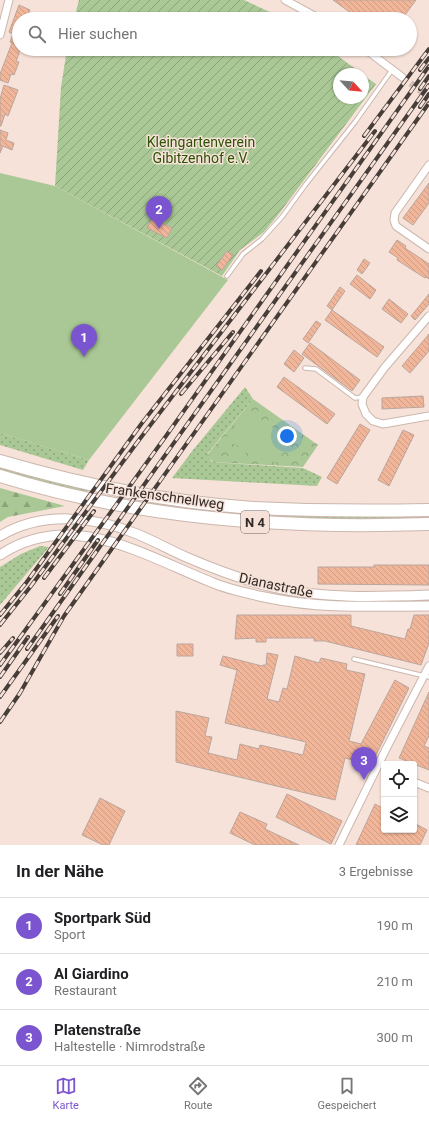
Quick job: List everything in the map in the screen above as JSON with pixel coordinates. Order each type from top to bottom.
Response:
[{"type":"highway","name":"Frankenschnellweg","points":[[0,460],[96,485],[159,497],[204,503],[294,510],[429,510]]},
{"type":"highway","name":"Frankenschnellweg","points":[[0,476],[82,498],[152,511],[194,516],[292,524],[344,526],[429,524]]},
{"type":"main road","name":"Dianastraße","points":[[0,536],[14,528],[33,522],[60,518],[102,524],[131,532],[213,568],[272,587],[307,593],[338,596],[429,595]]},
{"type":"main road","name":"Dianastraße","points":[[0,555],[34,539],[67,534],[112,542],[218,585],[282,600],[306,604],[429,606]]},
{"type":"street","points":[[0,35],[2,14],[9,0]]},
{"type":"street","points":[[285,0],[307,12]]},
{"type":"street","points":[[374,56],[402,77]]},
{"type":"street","points":[[429,165],[395,213],[394,220],[395,225],[429,249]]},
{"type":"street","points":[[429,316],[385,367],[363,397],[362,404],[366,414],[373,421],[383,424],[429,416]]},
{"type":"street","points":[[384,761],[426,676],[429,666]]},
{"type":"street","points":[[339,845],[381,768]]},
{"type":"street","points":[[417,783],[429,788]]},
{"type":"lane","points":[[226,276],[243,254],[262,239],[282,217],[355,122],[392,70]]},
{"type":"lane","points":[[305,368],[316,369],[355,398],[363,397]]},
{"type":"lane","points":[[354,658],[426,676]]},
{"type":"green space","points":[[79,0],[244,0],[270,12],[76,12]]},
{"type":"green space","name":"Kleingartenverein Gibitzenhof e.V.","points":[[66,56],[338,56],[354,68],[333,68],[333,104],[361,104],[278,215],[264,232],[240,250],[222,276],[55,186],[61,87]]},
{"type":"green space","name":"Kleingartenverein Gibitzenhof e.V.","points":[[369,79],[376,84],[369,93]]},
{"type":"green space","points":[[0,173],[55,186],[228,280],[89,460],[0,433]]},
{"type":"green space","points":[[245,387],[253,399],[207,454],[212,462],[303,468],[322,477],[317,486],[172,478]]},
{"type":"green space","points":[[253,399],[318,445],[303,467],[213,462],[207,455]]},
{"type":"green space","points":[[245,412],[293,439],[276,463],[246,449],[245,461],[233,460],[234,449],[245,449],[225,440]]},
{"type":"green space","points":[[0,433],[89,460],[83,470],[0,445]]},
{"type":"green space","points":[[0,465],[89,488],[86,494],[0,471]]},
{"type":"green space","points":[[0,488],[65,506],[8,517],[0,522]]},
{"type":"green space","points":[[153,500],[429,514],[429,519],[359,521],[252,518],[149,505]]},
{"type":"green space","points":[[40,546],[49,547],[0,605],[0,567],[21,554]]},
{"type":"building","points":[[333,0],[416,0],[407,12],[349,12]]},
{"type":"building","points":[[19,5],[30,10],[29,12],[16,12]]},
{"type":"building","points":[[12,24],[12,34],[9,32]]},
{"type":"building","points":[[12,43],[12,56],[18,56],[16,61],[19,62],[14,75],[11,74],[8,83],[0,80],[0,74]]},
{"type":"building","points":[[4,85],[18,90],[8,116],[5,114],[0,126],[0,99]]},
{"type":"building","points":[[0,130],[8,133],[6,140],[14,143],[12,150],[3,146],[0,153]]},
{"type":"building","points":[[429,183],[429,203],[413,225],[403,218]]},
{"type":"building","points":[[152,218],[172,228],[167,238],[147,228]]},
{"type":"building","points":[[397,240],[406,246],[405,248],[429,264],[429,279],[397,260],[398,258],[389,252]]},
{"type":"building","points":[[227,251],[233,255],[222,270],[216,266]]},
{"type":"building","points":[[364,259],[370,263],[362,274],[357,270]]},
{"type":"building","points":[[357,275],[376,290],[370,299],[350,284]]},
{"type":"building","points":[[340,287],[345,291],[332,310],[327,306]]},
{"type":"building","points":[[429,294],[429,304],[415,320],[411,316]]},
{"type":"building","points":[[389,299],[408,314],[401,323],[382,309]]},
{"type":"building","points":[[332,310],[384,347],[377,357],[325,320]]},
{"type":"building","points":[[316,321],[321,324],[308,343],[303,339]]},
{"type":"building","points":[[429,334],[429,351],[410,373],[402,366]]},
{"type":"building","points":[[310,343],[360,380],[352,391],[302,354]]},
{"type":"building","points":[[294,350],[304,358],[294,372],[284,364]]},
{"type":"building","points":[[284,377],[335,414],[327,424],[277,387]]},
{"type":"building","points":[[423,396],[424,407],[382,409],[382,398]]},
{"type":"building","points":[[360,424],[370,430],[337,484],[327,478]]},
{"type":"building","points":[[403,430],[414,435],[389,486],[378,480]]},
{"type":"building","points":[[374,565],[429,565],[429,585],[318,584],[318,567],[374,567]]},
{"type":"building","points":[[237,615],[351,615],[351,626],[405,639],[414,615],[429,615],[429,643],[421,665],[325,641],[314,641],[314,638],[266,638],[266,642],[256,642],[256,638],[235,639]]},
{"type":"building","points":[[177,644],[193,644],[193,656],[177,656]]},
{"type":"building","points":[[267,653],[278,655],[267,699],[279,702],[283,688],[287,689],[295,656],[319,663],[321,658],[347,664],[346,670],[365,674],[349,741],[361,744],[395,680],[409,688],[371,765],[345,758],[335,800],[176,762],[176,711],[209,718],[205,736],[212,737],[208,753],[237,760],[240,744],[259,749],[260,745],[303,755],[306,742],[225,723],[237,670],[220,665],[223,656],[262,666],[266,665]]},
{"type":"building","points":[[429,692],[429,736],[424,746],[429,748],[429,770],[417,765],[417,761],[406,761],[399,758]]},
{"type":"building","points":[[287,794],[342,821],[331,844],[276,817]]},
{"type":"building","points":[[100,798],[125,811],[109,845],[103,845],[82,835]]},
{"type":"building","points":[[375,804],[381,807],[381,833],[417,833],[417,825],[427,830],[420,845],[356,845]]},
{"type":"building","points":[[240,812],[267,824],[265,829],[299,845],[255,845],[230,833]]},
{"type":"tunnel","points":[[402,77],[429,97]]},
{"type":"railway","points":[[364,136],[429,49]]},
{"type":"railway","points":[[420,70],[429,58]]},
{"type":"railway","points":[[0,665],[166,436],[429,66]]},
{"type":"railway","points":[[420,89],[429,76]]},
{"type":"railway","points":[[27,649],[429,85]]},
{"type":"railway","points":[[420,107],[429,94]]},
{"type":"railway","points":[[0,722],[20,693],[64,616],[429,103]]},
{"type":"railway","points":[[0,625],[375,131]]},
{"type":"railway","points":[[0,615],[26,583],[142,423],[261,271]]},
{"type":"railway","points":[[181,394],[233,332]]},
{"type":"railway","points":[[44,578],[94,511]]},
{"type":"railway","points":[[60,594],[98,540]]},
{"type":"railway","points":[[0,697],[58,616]]},
{"type":"railway","points":[[0,677],[28,637]]},
{"type":"railway","points":[[0,653],[13,638]]},
{"type":"place","name":"Al Giardino","points":[[159,229]]},
{"type":"place","name":"Sportpark Süd","points":[[84,357]]},
{"type":"place","name":"Platenstraße","points":[[364,780]]}]
